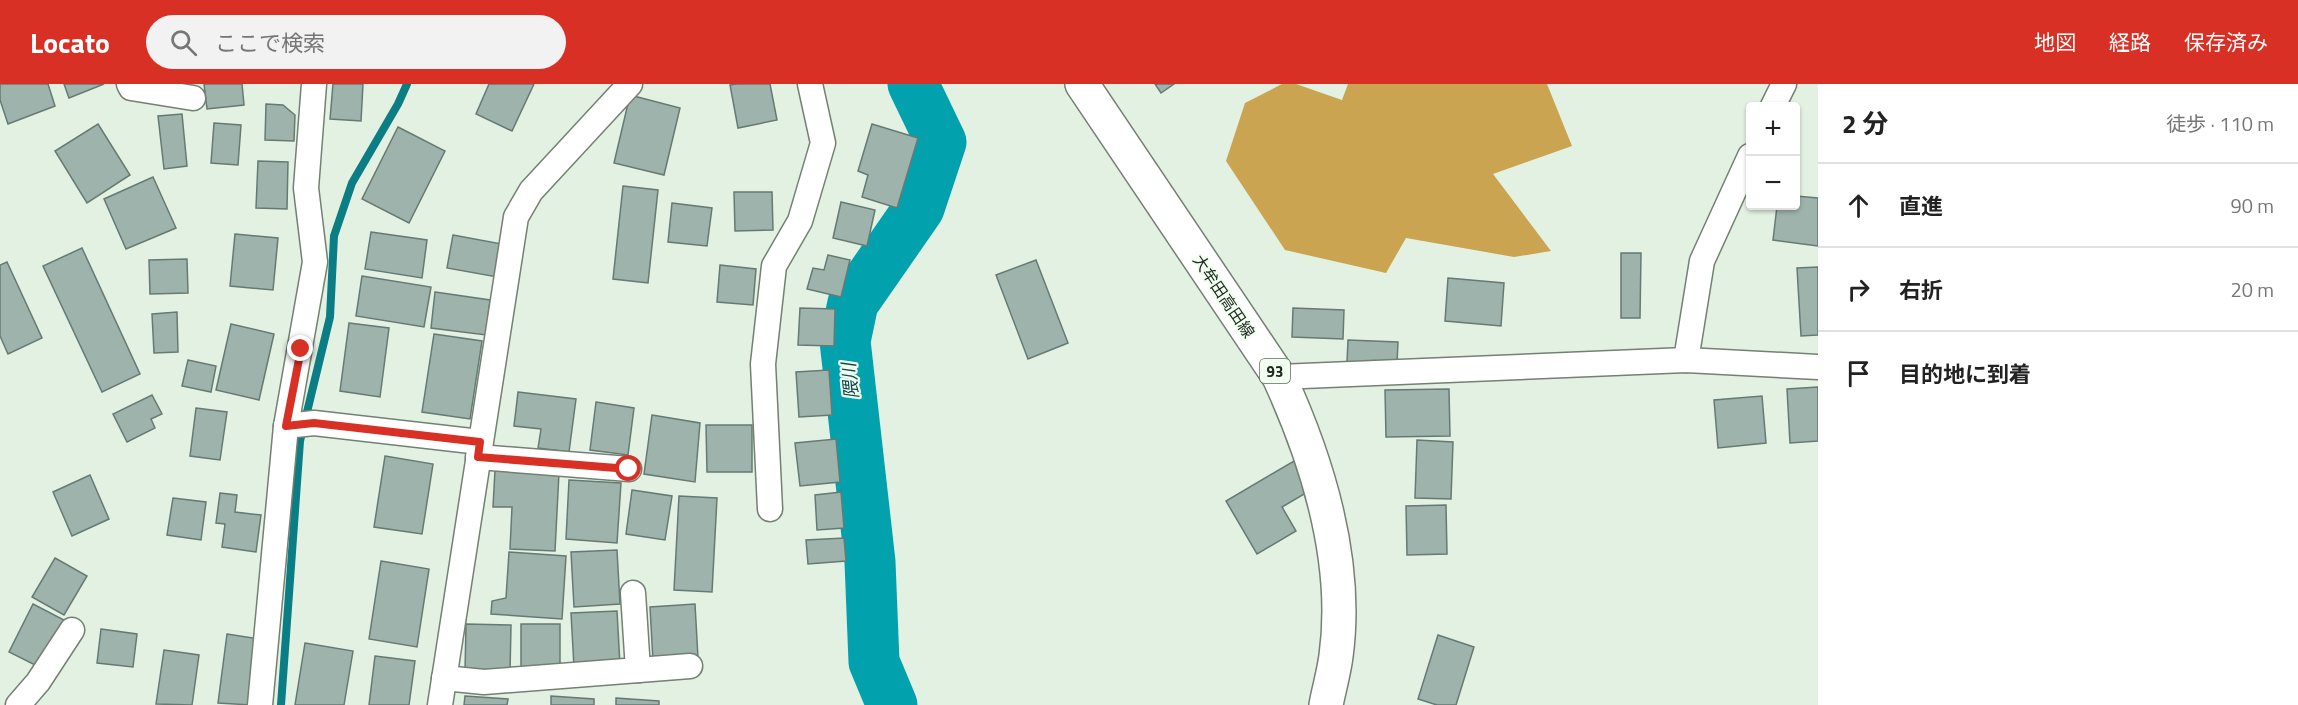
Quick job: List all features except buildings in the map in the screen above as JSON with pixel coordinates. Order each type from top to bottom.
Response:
[{"type":"main road","name":"大牟田高田線","points":[[1082,84],[1279,377],[1296,414],[1318,479],[1331,537],[1337,583],[1336,654],[1326,705]]},
{"type":"street","points":[[129,84],[131,88],[193,98]]},
{"type":"street","points":[[260,705],[298,425],[315,262],[306,188],[314,84]]},
{"type":"street","points":[[440,705],[516,217],[531,191],[630,84]]},
{"type":"street","points":[[770,509],[763,364],[774,266],[800,221],[823,143],[810,84]]},
{"type":"street","points":[[1775,102],[1784,84]]},
{"type":"street","points":[[1686,360],[1702,261],[1746,165]]},
{"type":"street","points":[[1279,377],[1686,360],[1818,367]]},
{"type":"street","points":[[298,425],[629,469]]},
{"type":"street","points":[[633,593],[638,670]]},
{"type":"street","points":[[18,705],[38,682],[72,630]]},
{"type":"street","points":[[444,678],[484,682],[690,666]]},
{"type":"shaded area","points":[[1282,84],[1296,84],[1342,100],[1348,84],[1547,84],[1572,146],[1493,174],[1551,251],[1514,257],[1406,238],[1386,273],[1285,250],[1226,161],[1245,103]]},
{"type":"waterway","points":[[281,705],[300,441],[330,317],[334,236],[352,183],[398,104],[407,84]]},
{"type":"waterway","name":"隈川","points":[[892,705],[874,662],[870,562],[845,341],[853,303],[919,208],[941,142],[913,84]]},
{"type":"route","points":[[301,349],[286,426],[314,423],[480,442],[478,457],[629,469]]}]
